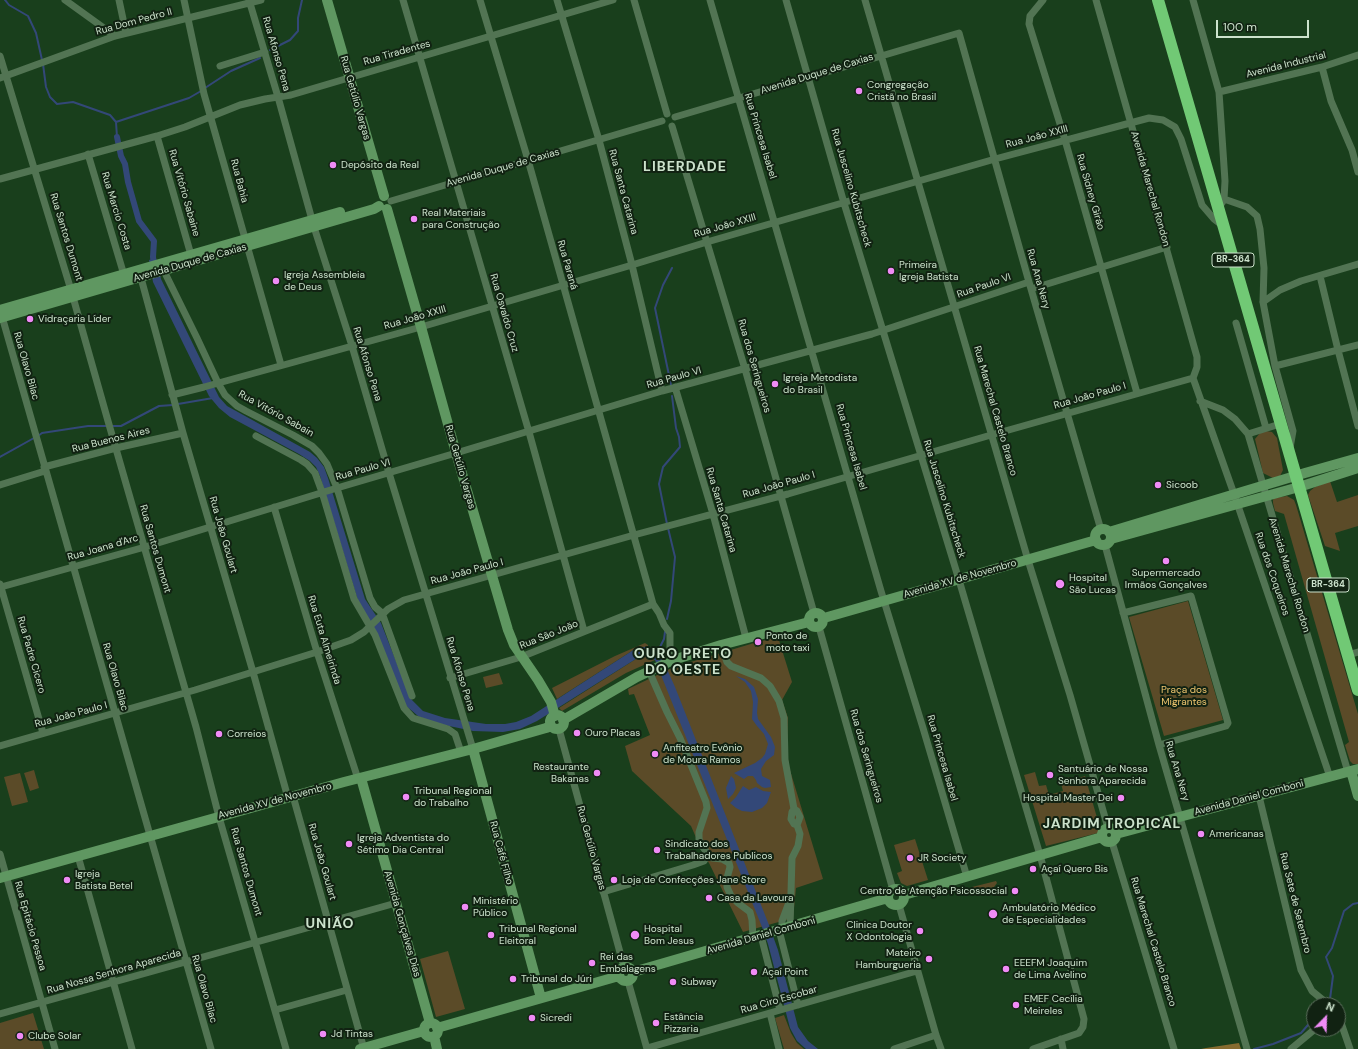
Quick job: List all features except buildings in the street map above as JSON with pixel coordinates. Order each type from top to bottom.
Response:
[{"type":"highway","name":"BR-364","points":[[1158,0],[1221,205],[1223,226],[1297,481],[1353,653],[1358,690]]},
{"type":"street","points":[[65,0],[115,36]]},
{"type":"street","points":[[119,0],[126,33]]},
{"type":"street","name":"Rua Bahia","points":[[184,0],[211,117],[281,365]]},
{"type":"street","name":"Rua Dom Pedro II","points":[[3,77],[115,36],[250,1],[261,0]]},
{"type":"street","name":"Rua Getúlio Vargas","points":[[327,0],[350,77],[384,203],[422,327],[456,454],[508,630],[521,657],[538,680],[555,717],[647,1048]]},
{"type":"street","name":"Rua Osvaldo Cruz","points":[[403,0],[584,631]]},
{"type":"street","name":"Rua Paraná","points":[[480,0],[528,160],[653,604],[664,625],[670,632],[670,650],[661,665],[667,712],[680,738],[705,798],[707,808],[700,828],[699,839],[708,854]]},
{"type":"street","name":"Rua Santa Catarina","points":[[557,0],[599,140],[632,265],[662,391]]},
{"type":"street","name":"Rua Tiradentes","points":[[0,179],[157,136],[185,127],[240,105],[291,95],[614,0]]},
{"type":"street","points":[[634,0],[668,114]]},
{"type":"street","name":"Rua Princesa Isabel","points":[[710,0],[884,600],[967,877]]},
{"type":"street","name":"Rua Juscelino Kubitscheck","points":[[786,0],[844,203],[1040,855],[1084,1019],[1083,1027],[1079,1033],[1061,1039]]},
{"type":"street","name":"Rua Marechal Castelo Branco","points":[[864,0],[1108,828]]},
{"type":"street","name":"Rua Sidney Girão","points":[[1043,0],[1030,16],[1029,24],[1065,140],[1137,393]]},
{"type":"street","name":"Avenida Marechal Rondon","points":[[1096,0],[1132,122],[1197,357],[1197,367],[1193,378]]},
{"type":"street","points":[[1193,0],[1219,92],[1225,171],[1221,205],[1247,207],[1257,216],[1260,229],[1264,268],[1263,302],[1275,366],[1293,431],[1289,454]]},
{"type":"street","name":"Rua Afonso Pena","points":[[250,1],[313,224],[352,346],[450,678],[468,730]]},
{"type":"street","name":"Avenida Duque de Caxias","points":[[675,117],[959,32]]},
{"type":"street","name":"Rua Ana Nery","points":[[959,32],[1066,414],[1104,537],[1159,745],[1247,1048]]},
{"type":"street","points":[[220,66],[265,52]]},
{"type":"street","name":"Avenida Industrial","points":[[1219,92],[1322,67],[1358,55]]},
{"type":"street","name":"Rua Santos Dumont","points":[[0,56],[3,77],[35,169],[72,293],[186,692],[219,817],[276,1010],[286,1049]]},
{"type":"street","points":[[1322,67],[1331,101],[1352,150],[1358,172]]},
{"type":"street","points":[[668,114],[672,114],[675,117],[675,123],[672,126],[665,125],[662,121],[664,116],[668,114]]},
{"type":"street","name":"Rua João XXIII","points":[[173,398],[204,387],[422,327],[563,286],[775,222],[995,159],[1144,119],[1154,118],[1167,122],[1175,127],[1181,140],[1202,205],[1214,219],[1223,226]]},
{"type":"street","name":"Avenida Duque de Caxias","points":[[0,314],[154,271],[313,224],[371,203],[384,203],[662,121]]},
{"type":"street","name":"Rua dos Seringueiros","points":[[672,126],[745,369],[781,496],[812,617]]},
{"type":"street","name":"Rua Vitório Sabaine","points":[[157,136],[191,255]]},
{"type":"street","name":"Rua Marcio Costa","points":[[88,154],[124,275]]},
{"type":"street","name":"Avenida Duque de Caxias","points":[[72,293],[124,275],[154,271],[191,255],[246,243]]},
{"type":"street","points":[[1031,290],[1167,247]]},
{"type":"street","points":[[1263,302],[1280,290],[1301,281],[1358,264]]},
{"type":"street","name":"Rua Vitório Sabain","points":[[154,271],[197,338],[216,384],[225,395],[237,406],[293,435],[316,449],[327,464],[370,598],[375,607],[375,620]]},
{"type":"street","name":"Rua João Goulart","points":[[154,271],[173,398],[328,921],[363,1049]]},
{"type":"street","points":[[1320,276],[1358,426]]},
{"type":"street","name":"Rua Paulo VI","points":[[323,492],[456,454],[662,391],[883,331],[1029,282]]},
{"type":"street","name":"Rua Olavo Bilac","points":[[0,314],[210,1049]]},
{"type":"street","points":[[1236,323],[1266,428]]},
{"type":"street","points":[[1275,366],[1358,345]]},
{"type":"street","name":"Rua João Paulo I","points":[[0,746],[115,714],[317,652],[350,640],[399,602],[634,535],[781,496],[1193,378]]},
{"type":"street","name":"Rua dos Coqueiros","points":[[1193,378],[1236,499],[1330,777]]},
{"type":"street","name":"Rua Santa Catarina","points":[[676,387],[713,514],[746,638]]},
{"type":"street","name":"Avenida Marechal Rondon","points":[[1200,401],[1223,410],[1238,422],[1248,434],[1264,491],[1352,771],[1358,796]]},
{"type":"street","points":[[1248,434],[1280,424]]},
{"type":"street","name":"Rua Buenos Aires","points":[[0,485],[45,469],[116,448],[183,433]]},
{"type":"street","points":[[256,436],[307,464],[315,473],[323,492],[354,599],[375,620],[412,696]]},
{"type":"street","points":[[1297,481],[1358,458]]},
{"type":"street","points":[[1297,481],[1358,468]]},
{"type":"street","name":"Avenida XV de Novembro","points":[[821,623],[884,600],[1028,560],[1297,481]]},
{"type":"street","name":"Rua Joana d'Arc","points":[[0,585],[144,547],[323,492]]},
{"type":"street","name":"Rua Euta Almeirinda","points":[[274,507],[317,652],[360,778]]},
{"type":"street","name":"Rua Padre Cicero","points":[[0,585],[43,733]]},
{"type":"street","points":[[1123,613],[1191,596],[1228,723],[1226,726],[1159,745]]},
{"type":"street","name":"Rua São João","points":[[450,678],[521,657],[653,604]]},
{"type":"street","points":[[812,617],[814,627],[821,623]]},
{"type":"street","name":"Avenida XV de Novembro","points":[[3,877],[290,797],[473,749],[546,728],[555,717],[661,665],[812,617]]},
{"type":"street","points":[[375,620],[376,635],[404,708],[413,718],[448,729],[455,734],[461,752]]},
{"type":"street","name":"Rua dos Seringueiros","points":[[821,623],[891,894]]},
{"type":"street","points":[[721,645],[727,662],[731,666],[761,678],[770,686],[779,701],[784,718],[785,760],[794,809],[800,817],[797,825],[800,834],[798,846],[792,858],[790,900],[772,932],[782,1010]]},
{"type":"street","name":"Rua Café Filho","points":[[468,730],[541,998]]},
{"type":"street","name":"Avenida Daniel Comboni","points":[[1114,838],[1180,816],[1352,771]]},
{"type":"street","name":"Avenida Gonçalves Dias","points":[[360,778],[437,1049]]},
{"type":"street","name":"Rua Sete de Setembro","points":[[1259,796],[1301,970],[1312,991],[1319,997]]},
{"type":"street","points":[[1108,828],[1114,830],[1114,838],[1107,842],[1102,838],[1103,831],[1108,828]]},
{"type":"street","points":[[904,895],[1102,838]]},
{"type":"street","name":"Rua Marechal Castelo Branco","points":[[1114,838],[1174,1049]]},
{"type":"street","name":"Rua Epitácio Pessoa","points":[[0,854],[3,877],[55,1049]]},
{"type":"street","points":[[603,892],[693,865],[704,861],[708,854],[712,858],[722,859],[729,863],[730,867],[727,878],[727,887],[731,896],[750,912],[752,920],[772,932],[796,1005]]},
{"type":"street","points":[[78,856],[132,1049]]},
{"type":"street","points":[[898,889],[904,895],[904,900],[899,905],[893,905],[891,894],[898,889]]},
{"type":"street","name":"Avenida Daniel Comboni","points":[[363,1049],[772,932],[891,894]]},
{"type":"street","name":"Rua Nossa Senhora Aparecida","points":[[0,1014],[396,903]]},
{"type":"street","points":[[899,905],[941,1049]]},
{"type":"street","name":"Rua Ciro Escobar","points":[[647,1048],[917,971]]},
{"type":"street","points":[[276,1010],[347,990]]},
{"type":"street","points":[[770,1013],[780,1049]]},
{"type":"street","points":[[894,1049],[936,1035]]},
{"type":"street","points":[[1291,1049],[1306,1036]]},
{"type":"street","points":[[1346,1037],[1350,1049]]},
{"type":"street","points":[[1033,1049],[1061,1039],[1063,1049]]},
{"type":"green space","points":[[1266,431],[1272,432],[1277,438],[1283,470],[1280,476],[1273,478],[1263,473],[1255,439],[1260,433]]},
{"type":"green space","points":[[1330,481],[1337,502],[1358,495],[1358,526],[1335,533],[1340,551],[1325,546],[1308,495],[1315,487]]},
{"type":"green space","points":[[1287,496],[1294,500],[1296,505],[1358,714],[1358,764],[1353,764],[1350,761],[1345,745],[1349,742],[1284,514],[1275,511],[1273,503],[1274,498]]},
{"type":"green space","name":"Praça dos Migrantes","points":[[1188,601],[1223,720],[1164,736],[1129,617]]},
{"type":"green space","points":[[778,637],[792,682],[782,700],[788,718],[787,750],[789,767],[823,879],[796,888],[793,918],[743,932],[709,863],[704,856],[691,826],[632,771],[625,746],[650,735],[634,694],[629,695],[628,689],[674,667],[754,643],[755,647],[763,645],[762,641]]},
{"type":"green space","points":[[645,643],[648,647],[635,649],[557,699],[552,688],[615,656]]},
{"type":"green space","points":[[644,655],[655,660],[626,673],[562,711],[559,708],[639,657]]},
{"type":"green space","points":[[499,673],[503,684],[486,688],[483,677]]},
{"type":"green space","points":[[34,770],[39,788],[30,791],[24,773]]},
{"type":"green space","points":[[1035,772],[1039,786],[1046,785],[1049,795],[1063,791],[1060,780],[1069,777],[1070,781],[1085,776],[1100,828],[1098,833],[1046,846],[1024,775]]},
{"type":"green space","points":[[20,773],[28,802],[12,806],[4,777]]},
{"type":"green space","name":"JR Society","points":[[915,839],[928,880],[907,886],[901,883],[897,873],[902,871],[894,845]]},
{"type":"green space","points":[[996,881],[997,883],[994,887],[978,891],[972,887]]},
{"type":"green space","points":[[448,951],[465,1009],[436,1017],[420,959]]},
{"type":"green space","name":"Clube Solar","points":[[33,1013],[44,1049],[0,1049],[0,1023]]},
{"type":"green space","points":[[784,1015],[791,1033],[797,1043],[804,1049],[784,1049],[775,1018]]},
{"type":"shaded area","points":[[1239,1043],[1241,1049],[1201,1049],[1206,1048]]},
{"type":"water","points":[[156,258],[161,279],[219,397],[227,406],[310,452],[324,467],[365,599],[381,623],[411,699],[423,711],[445,718],[486,724],[505,724],[516,722],[531,716],[635,649],[648,647],[657,652],[662,658],[675,687],[769,925],[778,950],[798,1027],[808,1041],[818,1049],[806,1049],[797,1041],[790,1028],[768,944],[762,927],[655,660],[648,656],[639,657],[537,721],[520,729],[503,732],[473,731],[430,722],[418,716],[406,706],[358,601],[316,467],[299,454],[230,417],[219,408],[209,396],[153,282],[149,260]]},
{"type":"water","points":[[736,676],[745,679],[754,687],[758,699],[758,719],[771,737],[775,747],[774,755],[766,761],[761,769],[762,776],[770,780],[771,787],[762,787],[757,783],[753,776],[748,776],[744,779],[734,773],[762,758],[768,744],[764,734],[752,719],[753,702],[751,691],[745,682]]},
{"type":"water","points":[[731,776],[734,779],[736,788],[728,799],[726,788]]},
{"type":"water","points":[[743,786],[749,790],[756,787],[763,791],[771,792],[767,803],[762,808],[752,812],[742,811],[736,808],[730,803]]},
{"type":"waterway","points":[[5,0],[9,5],[28,16],[36,33],[42,60]]},
{"type":"waterway","points":[[270,50],[290,40],[298,31],[298,18],[302,0]]},
{"type":"waterway","points":[[205,88],[231,71],[260,58]]},
{"type":"waterway","points":[[43,64],[46,87],[50,97],[57,104],[73,102],[110,115],[116,122],[117,137]]},
{"type":"waterway","points":[[116,122],[189,98],[201,91]]},
{"type":"waterway","points":[[117,137],[139,221],[154,241],[154,265]]},
{"type":"waterway","points":[[671,385],[655,308],[663,285],[672,268]]},
{"type":"waterway","points":[[667,524],[659,484],[663,467],[680,447],[672,396]]},
{"type":"waterway","points":[[178,404],[213,398]]},
{"type":"waterway","points":[[38,436],[42,433],[88,426],[121,426],[159,406],[173,405]]},
{"type":"waterway","points":[[0,457],[34,438]]},
{"type":"waterway","points":[[667,619],[671,601],[675,557],[668,528]]},
{"type":"waterway","points":[[657,653],[664,639],[665,632]]},
{"type":"waterway","points":[[1330,997],[1333,976],[1326,957],[1332,948],[1344,911],[1353,904],[1358,903]]},
{"type":"waterway","points":[[1254,1049],[1273,1044],[1301,1033],[1306,1027]]},
{"type":"place","name":"Congregação Cristã no Brasil","points":[[859,91]]},
{"type":"place","name":"Depósito da Real","points":[[333,165]]},
{"type":"place","name":"Real Materiais para Construção","points":[[414,219]]},
{"type":"place","name":"Primeira Igreja Batista","points":[[891,271]]},
{"type":"place","name":"Igreja Assembleia de Deus","points":[[276,281]]},
{"type":"place","name":"Vidraçaria Líder","points":[[30,319]]},
{"type":"place","name":"Igreja Metodista do Brasil","points":[[775,384]]},
{"type":"place","name":"Sicoob","points":[[1158,485]]},
{"type":"place","name":"Supermercado Irmãos Gonçalves","points":[[1166,561]]},
{"type":"place","name":"Hospital São Lucas","points":[[1060,584]]},
{"type":"place","name":"Ponto de moto taxi","points":[[758,642]]},
{"type":"place","name":"Ouro Placas","points":[[577,733]]},
{"type":"place","name":"Correios","points":[[219,734]]},
{"type":"place","name":"Anfiteatro Evônio de Moura Ramos","points":[[655,754]]},
{"type":"place","name":"Restaurante Bakanas","points":[[597,773]]},
{"type":"place","name":"Santuário de Nossa Senhora Aparecida","points":[[1050,775]]},
{"type":"place","name":"Tribunal Regional do Trabalho","points":[[406,797]]},
{"type":"place","name":"Hospital Master Dei","points":[[1121,798]]},
{"type":"place","name":"Americanas","points":[[1201,834]]},
{"type":"place","name":"Igreja Adventista do Sétimo Dia Central","points":[[349,844]]},
{"type":"place","name":"Sindicato dos Trabalhadores Publicos","points":[[657,850]]},
{"type":"place","name":"JR Society","points":[[910,858]]},
{"type":"place","name":"Açaí Quero Bis","points":[[1033,869]]},
{"type":"place","name":"Igreja Batista Betel","points":[[67,880]]},
{"type":"place","name":"Loja de Confecções Jane Store","points":[[614,880]]},
{"type":"place","name":"Centro de Atenção Psicossocial","points":[[1015,891]]},
{"type":"place","name":"Casa da Lavoura","points":[[709,898]]},
{"type":"place","name":"Ministério Público","points":[[465,907]]},
{"type":"place","name":"Ambulatório Médico de Especialidades","points":[[993,914]]},
{"type":"place","name":"Clinica Doutor X Odontologia","points":[[920,931]]},
{"type":"place","name":"Tribunal Regional Eleitoral","points":[[491,935]]},
{"type":"place","name":"Hospital Bom Jesus","points":[[635,935]]},
{"type":"place","name":"Mateiro Hamburgueria","points":[[929,959]]},
{"type":"place","name":"Rei das Embalagens","points":[[592,963]]},
{"type":"place","name":"EEEFM Joaquim de Lima Avelino","points":[[1006,969]]},
{"type":"place","name":"Açaí Point","points":[[754,972]]},
{"type":"place","name":"Tribunal do Júri","points":[[513,979]]},
{"type":"place","name":"Subway","points":[[673,982]]},
{"type":"place","name":"EMEF Cecília Meireles","points":[[1016,1005]]},
{"type":"place","name":"Sicredi","points":[[532,1018]]},
{"type":"place","name":"Estância Pizzaria","points":[[656,1023]]},
{"type":"place","name":"Jd Tintas","points":[[323,1034]]},
{"type":"place","name":"Clube Solar","points":[[20,1036]]},
{"type":"district","name":"LIBERDADE","points":[[685,167]]},
{"type":"district","name":"OURO PRETO DO OESTE","points":[[683,662]]},
{"type":"district","name":"JARDIM TROPICAL","points":[[1112,824]]},
{"type":"district","name":"UNIÃO","points":[[330,924]]}]
